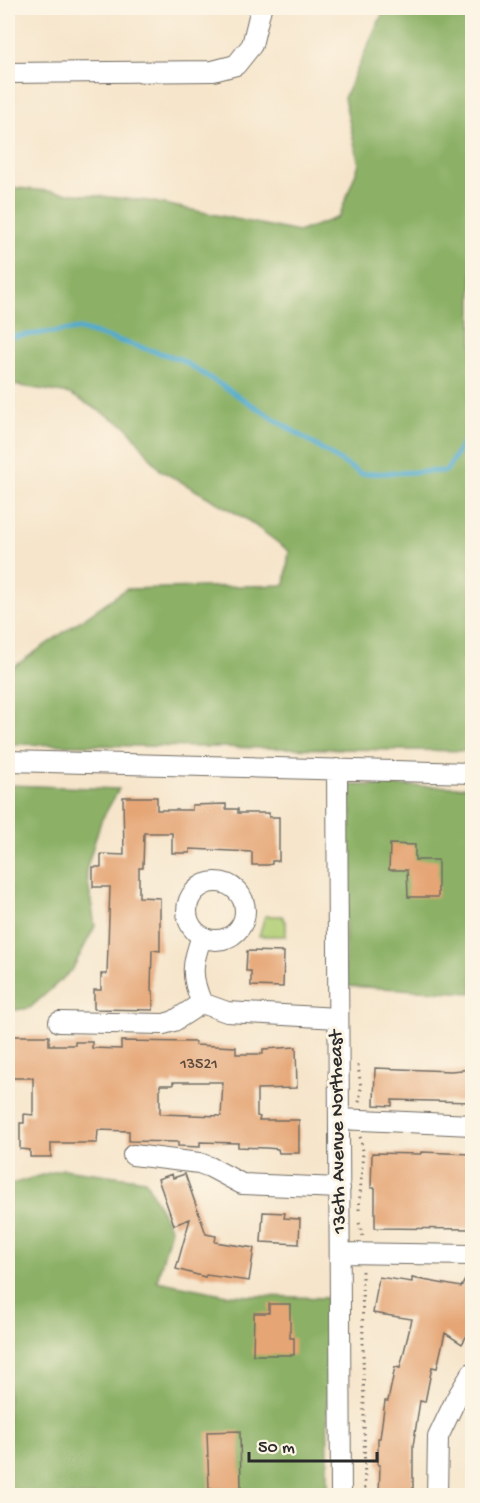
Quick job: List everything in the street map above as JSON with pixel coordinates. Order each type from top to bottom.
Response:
[{"type":"street","points":[[8,73],[201,71],[225,68],[236,65],[252,45],[261,8]]},
{"type":"street","points":[[8,761],[472,773]]},
{"type":"street","name":"136th Avenue Northeast","points":[[338,769],[341,1496]]},
{"type":"street","points":[[202,936],[194,958],[193,975],[202,1004]]},
{"type":"street","points":[[59,1022],[164,1024],[174,1021],[202,1004],[227,1012],[338,1018]]},
{"type":"street","points":[[339,1119],[472,1125]]},
{"type":"street","points":[[133,1155],[199,1163],[242,1184],[340,1188]]},
{"type":"street","points":[[341,1253],[472,1255]]},
{"type":"street","points":[[437,1496],[438,1437],[472,1372]]},
{"type":"path","points":[[357,1059],[361,1088],[359,1106]]},
{"type":"path","points":[[360,1144],[363,1151],[359,1213],[363,1236]]},
{"type":"path","points":[[362,1271],[365,1496]]},
{"type":"green space","points":[[385,8],[472,8],[472,751],[8,744],[8,671],[126,589],[285,585],[289,551],[246,519],[160,470],[126,426],[70,394],[8,384],[8,187],[149,201],[298,232],[339,217],[359,164],[344,98]]},
{"type":"green space","points":[[8,785],[119,789],[101,821],[86,870],[95,926],[72,970],[30,1008],[8,1011]]},
{"type":"green space","points":[[346,785],[472,787],[472,993],[345,986]]},
{"type":"green space","points":[[265,916],[282,916],[286,924],[286,936],[259,936]]},
{"type":"green space","points":[[63,1169],[145,1180],[171,1229],[157,1281],[227,1295],[327,1298],[328,1495],[8,1496],[8,1185]]},
{"type":"building","points":[[123,797],[157,797],[157,810],[192,810],[192,805],[226,804],[226,809],[238,809],[238,813],[269,813],[269,817],[279,817],[279,861],[272,861],[272,864],[268,865],[252,865],[252,852],[190,849],[190,853],[172,853],[172,833],[144,833],[143,868],[139,868],[139,897],[160,898],[160,951],[152,950],[153,1010],[94,1009],[94,990],[101,990],[101,974],[107,974],[110,887],[93,887],[93,867],[101,867],[101,854],[124,855]]},
{"type":"building","points":[[390,844],[415,845],[415,860],[438,860],[438,897],[408,897],[407,870],[389,870]]},
{"type":"building","points":[[247,951],[284,952],[283,987],[251,986],[251,971],[246,971]]},
{"type":"building","points":[[8,1036],[49,1036],[49,1045],[75,1045],[75,1042],[92,1042],[92,1048],[121,1049],[121,1041],[195,1042],[195,1045],[236,1047],[236,1054],[263,1054],[263,1049],[296,1047],[297,1088],[257,1089],[257,1116],[260,1117],[259,1120],[299,1120],[299,1153],[279,1153],[278,1149],[238,1147],[238,1143],[200,1142],[200,1147],[178,1146],[178,1142],[129,1141],[129,1131],[98,1130],[97,1143],[51,1143],[51,1157],[30,1157],[30,1150],[20,1149],[20,1123],[24,1123],[24,1114],[33,1115],[33,1078],[8,1078]],"holes":[[[173,1082],[223,1082],[221,1116],[160,1114],[160,1085],[173,1085]]]},
{"type":"building","points":[[375,1068],[451,1071],[472,1069],[472,1102],[392,1100],[392,1106],[374,1105]]},
{"type":"building","points":[[421,1152],[472,1154],[472,1229],[375,1228],[375,1188],[371,1188],[372,1153],[421,1154]]},
{"type":"building","points":[[172,1174],[173,1178],[185,1174],[206,1234],[216,1236],[215,1242],[254,1248],[249,1281],[206,1275],[205,1277],[176,1269],[190,1219],[174,1225],[158,1179]]},
{"type":"building","points":[[263,1212],[285,1213],[284,1218],[300,1219],[299,1244],[261,1242]]},
{"type":"building","points":[[472,1268],[472,1327],[462,1344],[445,1333],[437,1368],[432,1367],[425,1402],[420,1401],[413,1446],[413,1496],[379,1496],[378,1438],[380,1438],[385,1401],[388,1401],[395,1367],[400,1368],[412,1319],[373,1313],[379,1277],[412,1282],[412,1278],[461,1287]]},
{"type":"building","points":[[269,1304],[290,1304],[290,1338],[294,1338],[294,1355],[253,1355],[254,1313],[269,1313]]},
{"type":"building","points":[[240,1431],[241,1488],[209,1489],[207,1432]]},
{"type":"waterway","points":[[8,337],[80,329],[180,359],[361,474],[446,471],[472,428]]}]
